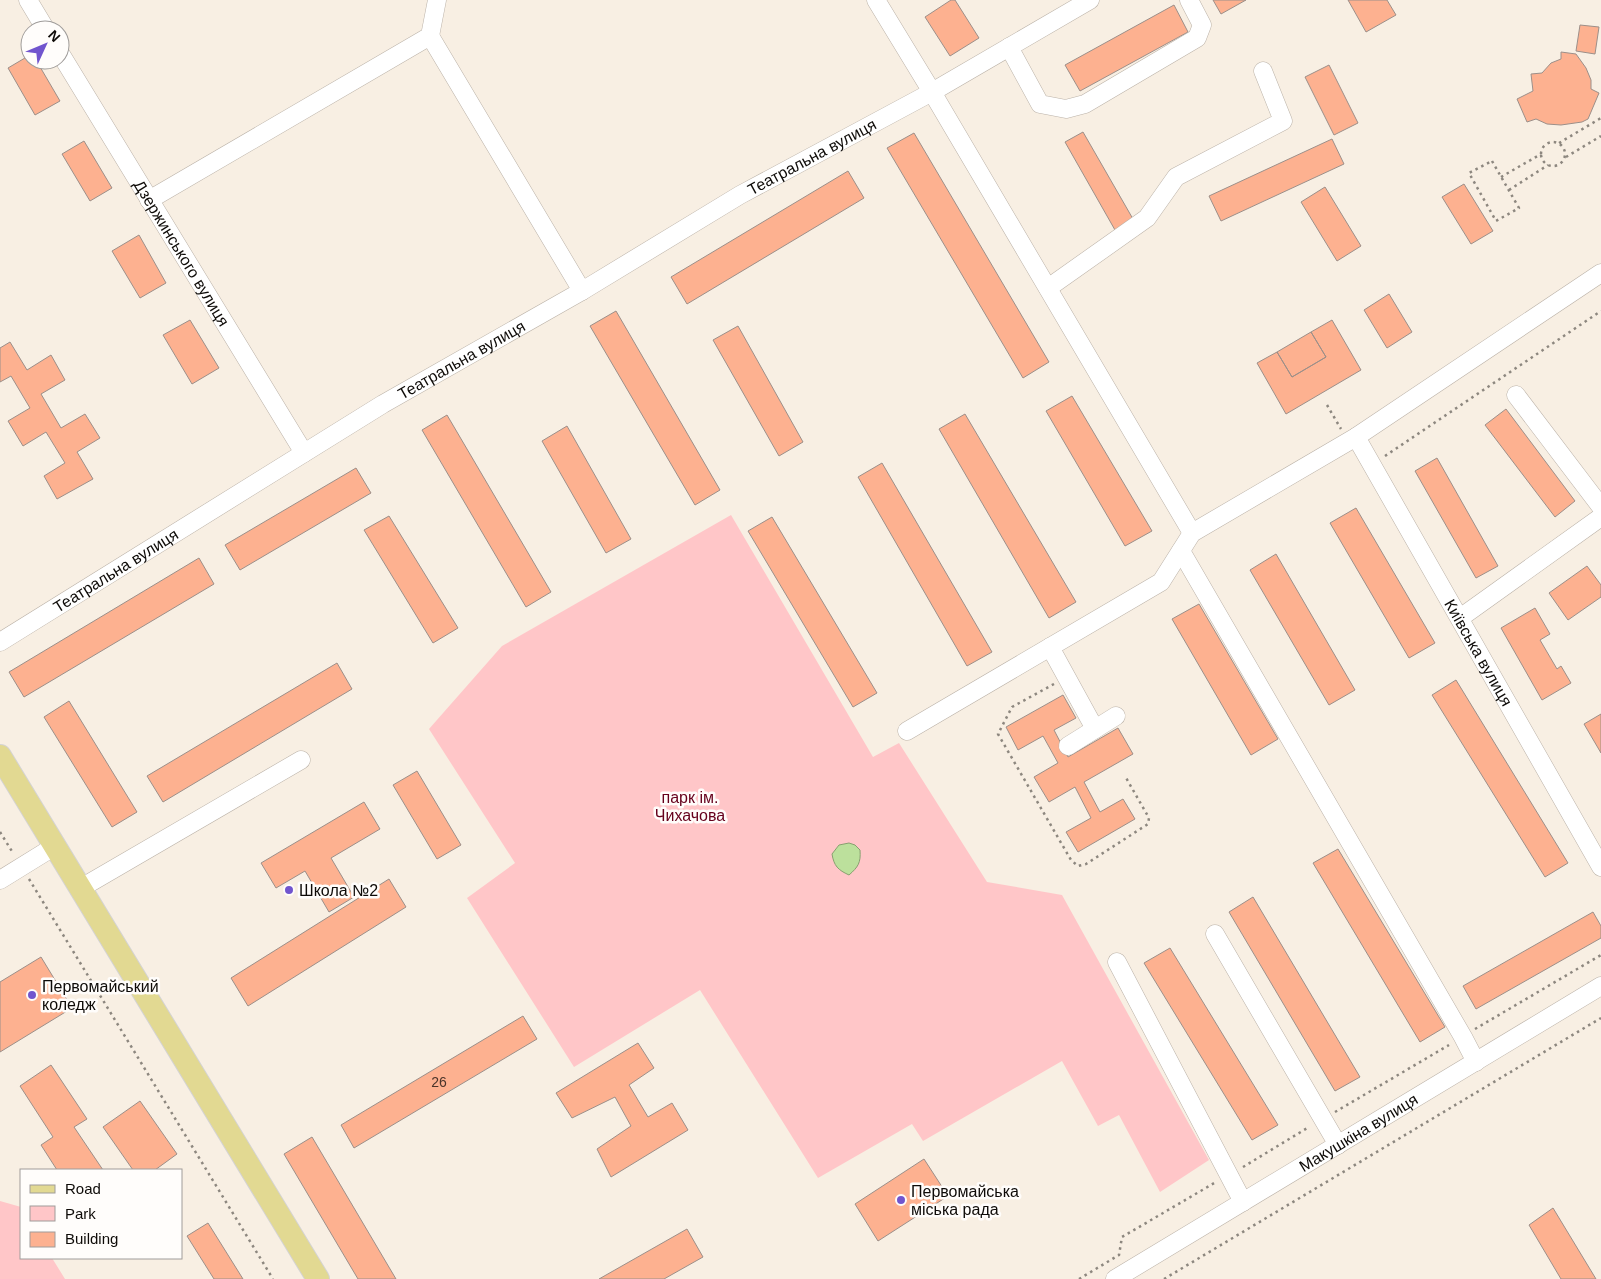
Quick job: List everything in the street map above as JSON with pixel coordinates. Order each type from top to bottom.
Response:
[{"type":"main road","points":[[0,756],[318,1279]]},
{"type":"street","points":[[28,0],[40,20]]},
{"type":"street","points":[[437,0],[430,36],[582,291]]},
{"type":"street","points":[[876,0],[1192,533]]},
{"type":"street","name":"Театральна вулиця","points":[[0,642],[383,404],[582,291],[740,194],[932,92],[1090,0]]},
{"type":"street","points":[[1009,47],[1040,104],[1066,109],[1085,104],[1197,38],[1202,24],[1189,0]]},
{"type":"street","points":[[148,200],[430,36]]},
{"type":"street","name":"Дзержинського вулиця","points":[[70,70],[304,453]]},
{"type":"street","points":[[1048,288],[1147,218],[1176,177],[1283,121],[1263,71]]},
{"type":"street","points":[[907,731],[1161,582],[1192,533],[1352,439],[1601,273]]},
{"type":"street","points":[[1516,395],[1601,507]]},
{"type":"street","name":"Київська вулиця","points":[[1352,439],[1372,465],[1601,867]]},
{"type":"street","points":[[1460,618],[1601,517]]},
{"type":"street","points":[[1180,551],[1476,1062]]},
{"type":"street","points":[[1050,647],[1095,729]]},
{"type":"street","points":[[1068,746],[1116,716]]},
{"type":"street","points":[[81,888],[301,760]]},
{"type":"street","points":[[0,880],[55,846]]},
{"type":"street","points":[[1215,934],[1338,1144]]},
{"type":"street","points":[[1117,962],[1243,1202]]},
{"type":"street","name":"Макушкіна вулиця","points":[[1114,1279],[1601,986]]},
{"type":"path","points":[[1548,166],[1543,162],[1541,154],[1547,143],[1559,143],[1601,118]]},
{"type":"path","points":[[1509,190],[1548,166],[1562,164],[1566,156],[1601,136]]},
{"type":"path","points":[[1559,143],[1564,149],[1566,156]]},
{"type":"path","points":[[1501,177],[1541,154]]},
{"type":"path","points":[[1492,160],[1509,190],[1519,208],[1496,221],[1469,173],[1492,160]]},
{"type":"path","points":[[1372,465],[1601,311]]},
{"type":"path","points":[[1327,405],[1352,439]]},
{"type":"path","points":[[1067,678],[1012,707],[998,734],[1070,860],[1078,866],[1086,864],[1148,824],[1149,818],[1126,776]]},
{"type":"path","points":[[0,832],[273,1279]]},
{"type":"path","points":[[1164,1279],[1601,1018]]},
{"type":"green space","name":"парк ім. Чихачова","points":[[731,515],[873,757],[899,743],[987,882],[1062,895],[1209,1160],[1160,1192],[1119,1115],[1098,1126],[1062,1061],[923,1141],[912,1124],[818,1178],[700,990],[574,1067],[467,898],[515,863],[429,729],[502,646]]},
{"type":"green space","points":[[0,1201],[20,1207],[20,1259],[53,1259],[65,1279],[0,1279]]},
{"type":"shaded area","points":[[849,843],[855,845],[860,850],[860,858],[855,870],[849,875],[837,867],[832,854],[839,845]]},
{"type":"building","points":[[951,0],[955,0],[979,38],[950,56],[925,17]]},
{"type":"building","points":[[1213,0],[1246,0],[1221,14]]},
{"type":"building","points":[[1348,0],[1387,0],[1396,15],[1366,32]]},
{"type":"building","points":[[1174,5],[1188,32],[1080,91],[1065,65]]},
{"type":"building","points":[[1580,25],[1599,27],[1595,54],[1576,51]]},
{"type":"building","points":[[1561,52],[1576,54],[1586,68],[1591,80],[1591,89],[1599,93],[1588,119],[1582,122],[1561,125],[1547,124],[1536,119],[1527,122],[1517,99],[1533,91],[1531,74],[1542,73],[1551,63],[1561,59]]},
{"type":"building","points":[[20,61],[20,70],[42,70],[60,101],[35,115],[8,68]]},
{"type":"building","points":[[1329,65],[1358,123],[1334,135],[1305,77]]},
{"type":"building","points":[[1083,132],[1133,219],[1115,230],[1065,142]]},
{"type":"building","points":[[914,133],[1049,362],[1023,378],[887,148]]},
{"type":"building","points":[[1332,139],[1344,164],[1221,221],[1209,196]]},
{"type":"building","points":[[84,141],[112,188],[90,201],[62,154]]},
{"type":"building","points":[[848,171],[864,198],[687,304],[671,277]]},
{"type":"building","points":[[1464,184],[1493,231],[1471,244],[1442,197]]},
{"type":"building","points":[[1325,187],[1361,246],[1337,261],[1301,202]]},
{"type":"building","points":[[139,235],[166,283],[140,298],[112,251]]},
{"type":"building","points":[[1389,294],[1412,332],[1387,348],[1364,310]]},
{"type":"building","points":[[616,311],[720,490],[695,505],[590,326]]},
{"type":"building","points":[[190,320],[219,368],[192,384],[163,335]]},
{"type":"building","points":[[1332,320],[1361,370],[1286,414],[1257,363],[1277,352],[1292,377],[1326,357],[1311,332]]},
{"type":"building","points":[[738,326],[803,442],[779,456],[713,340]]},
{"type":"building","points":[[1311,332],[1326,357],[1292,377],[1277,352]]},
{"type":"building","points":[[10,342],[27,370],[51,355],[65,380],[41,394],[61,428],[85,414],[100,438],[77,452],[93,479],[57,499],[44,476],[65,463],[46,432],[23,446],[8,421],[30,408],[11,376],[0,382],[0,348]]},
{"type":"building","points":[[1072,396],[1152,531],[1125,546],[1046,411]]},
{"type":"building","points":[[1506,409],[1575,501],[1555,517],[1485,425]]},
{"type":"building","points":[[965,414],[1076,602],[1049,618],[939,429]]},
{"type":"building","points":[[447,415],[551,592],[526,607],[422,430]]},
{"type":"building","points":[[567,426],[631,539],[606,553],[542,441]]},
{"type":"building","points":[[1437,458],[1498,566],[1476,578],[1415,471]]},
{"type":"building","points":[[882,463],[992,652],[967,666],[858,477]]},
{"type":"building","points":[[356,468],[371,493],[240,570],[225,545]]},
{"type":"building","points":[[1356,508],[1435,643],[1409,658],[1330,523]]},
{"type":"building","points":[[389,516],[458,628],[433,643],[364,530]]},
{"type":"building","points":[[772,517],[877,693],[853,707],[748,531]]},
{"type":"building","points":[[1276,554],[1355,690],[1329,705],[1250,570]]},
{"type":"building","points":[[199,558],[214,584],[24,697],[9,672]]},
{"type":"building","points":[[1587,566],[1601,585],[1601,597],[1568,620],[1549,593]]},
{"type":"building","points":[[1199,604],[1278,739],[1251,755],[1172,619]]},
{"type":"building","points":[[1535,608],[1550,634],[1540,640],[1557,669],[1561,666],[1571,683],[1542,700],[1501,628]]},
{"type":"building","points":[[337,663],[352,689],[163,802],[147,776]]},
{"type":"building","points":[[1456,680],[1568,863],[1545,877],[1432,695]]},
{"type":"building","points":[[1063,695],[1076,718],[1054,730],[1068,757],[1118,728],[1133,754],[1084,782],[1100,812],[1123,799],[1135,819],[1078,852],[1066,832],[1091,818],[1075,787],[1049,802],[1034,777],[1058,763],[1043,736],[1018,750],[1006,727]]},
{"type":"building","points":[[69,701],[137,812],[112,827],[44,717]]},
{"type":"building","points":[[1601,714],[1601,753],[1584,724]]},
{"type":"building","points":[[417,771],[461,845],[437,859],[393,785]]},
{"type":"building","points":[[364,802],[380,829],[331,858],[354,897],[329,912],[305,871],[276,888],[261,863]]},
{"type":"building","points":[[1338,849],[1445,1027],[1420,1042],[1313,863]]},
{"type":"building","points":[[389,879],[406,907],[248,1006],[231,978]]},
{"type":"building","points":[[1253,897],[1360,1077],[1335,1091],[1229,912]]},
{"type":"building","points":[[1593,912],[1601,926],[1601,938],[1476,1009],[1463,986]]},
{"type":"building","points":[[1170,948],[1278,1125],[1252,1140],[1144,963]]},
{"type":"building","name":"Первомайський коледж","points":[[41,957],[72,1008],[0,1052],[0,982]]},
{"type":"building","points":[[523,1016],[537,1039],[354,1148],[341,1125]]},
{"type":"building","points":[[638,1043],[654,1068],[629,1085],[648,1117],[672,1103],[688,1130],[611,1177],[597,1149],[631,1126],[615,1097],[572,1118],[556,1093]]},
{"type":"building","points":[[51,1065],[87,1119],[74,1127],[102,1169],[56,1169],[41,1145],[53,1137],[20,1086]]},
{"type":"building","points":[[140,1101],[177,1154],[156,1169],[132,1169],[103,1127]]},
{"type":"building","points":[[312,1137],[396,1279],[358,1279],[284,1154]]},
{"type":"building","name":"Первомайська міська рада","points":[[924,1159],[948,1196],[878,1241],[855,1204]]},
{"type":"building","points":[[1553,1208],[1596,1279],[1561,1279],[1529,1225]]},
{"type":"building","points":[[208,1223],[243,1279],[214,1279],[187,1236]]},
{"type":"building","points":[[687,1229],[703,1257],[664,1279],[599,1279]]},
{"type":"place","name":"Школа №2","points":[[289,890]]},
{"type":"place","name":"Первомайський коледж","points":[[32,995]]},
{"type":"place","name":"Первомайська міська рада","points":[[901,1200]]}]
